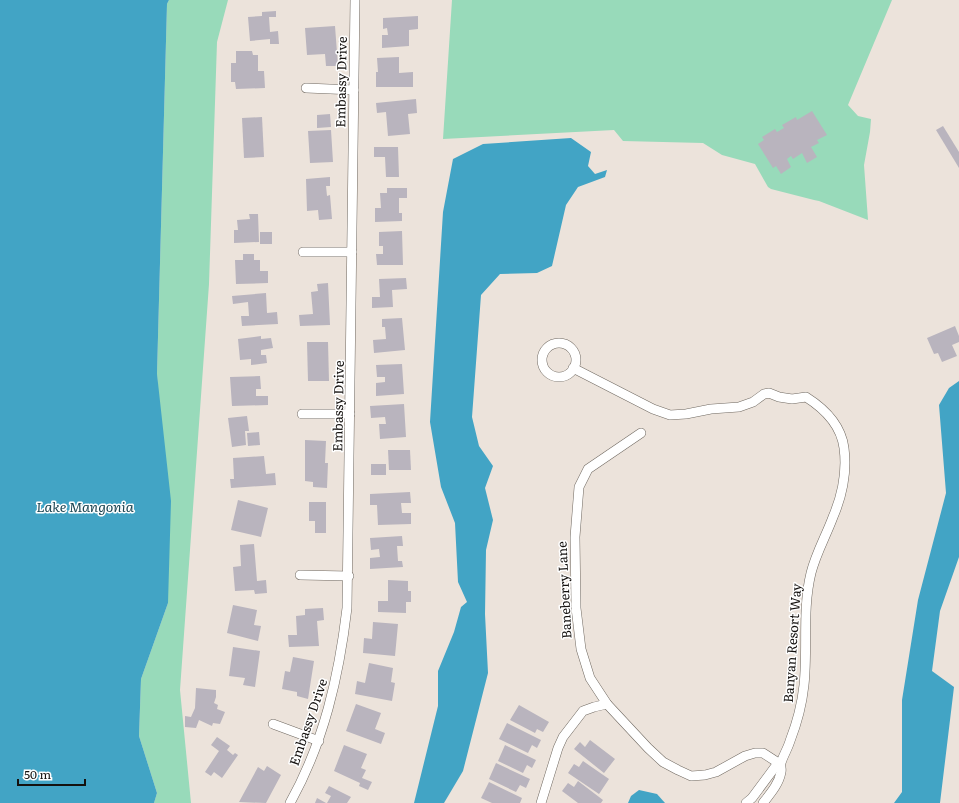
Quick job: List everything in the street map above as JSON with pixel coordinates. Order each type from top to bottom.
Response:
[{"type":"street","name":"Embassy Drive","points":[[290,803],[309,764],[329,710],[343,648],[347,608],[349,576],[355,0]]},
{"type":"street","points":[[306,88],[354,90]]},
{"type":"street","points":[[304,252],[352,252]]},
{"type":"street","name":"Banyan Resort Way","points":[[573,368],[653,409],[670,415],[711,409],[739,407],[753,402],[769,392],[779,397],[792,399],[806,397],[824,410],[833,420],[838,429],[844,447],[843,485],[836,510],[820,546],[811,574],[806,607],[806,671],[803,698],[794,732],[780,764],[775,767],[752,798],[746,803]]},
{"type":"street","points":[[302,414],[350,414]]},
{"type":"street","name":"Baneberry Lane","points":[[641,433],[588,469],[579,487],[575,537],[576,608],[580,642],[590,678],[607,704],[648,748],[663,762],[692,776],[716,772],[744,756],[755,753],[763,753],[780,764]]},
{"type":"street","points":[[300,575],[349,576]]},
{"type":"street","points":[[541,803],[558,748],[563,737],[583,711],[607,704]]},
{"type":"street","points":[[273,724],[318,741]]},
{"type":"street","name":"Banyan Resort Way","points":[[763,803],[777,784],[782,771],[780,764]]},
{"type":"green space","points":[[169,0],[228,0],[217,42],[209,284],[180,690],[191,803],[154,803],[157,793],[139,736],[141,679],[168,603],[157,374],[167,4]]},
{"type":"green space","points":[[452,0],[892,0],[848,105],[858,116],[871,119],[864,165],[868,220],[819,201],[771,189],[768,187],[755,164],[722,155],[703,143],[623,141],[614,130],[443,139]]},
{"type":"water","name":"Lake Mangonia","points":[[0,0],[169,0],[167,4],[157,374],[171,501],[168,603],[141,679],[139,736],[157,793],[154,803],[0,803]]},
{"type":"water","points":[[571,138],[591,152],[588,166],[595,174],[607,170],[605,177],[578,187],[566,205],[552,266],[537,273],[500,274],[481,295],[472,417],[479,446],[493,466],[485,488],[493,520],[486,550],[485,614],[488,673],[463,771],[444,803],[414,803],[438,706],[438,671],[454,632],[461,607],[467,602],[458,582],[455,523],[441,487],[430,422],[443,212],[453,159],[483,144]]},
{"type":"water","points":[[959,381],[959,557],[940,611],[932,671],[954,687],[940,803],[894,803],[902,792],[902,700],[918,600],[946,493],[939,405],[949,388]]},
{"type":"water","points":[[639,790],[657,794],[665,803],[628,803],[631,796]]},
{"type":"building","points":[[276,11],[276,17],[269,17],[270,32],[278,31],[279,44],[270,44],[270,39],[250,41],[248,17],[262,16],[262,12]]},
{"type":"building","points":[[418,16],[418,29],[409,30],[409,46],[382,48],[382,35],[388,35],[387,28],[383,29],[383,18]]},
{"type":"building","points":[[335,26],[338,66],[326,66],[325,54],[307,55],[305,28]]},
{"type":"building","points":[[236,51],[252,51],[253,55],[258,55],[258,71],[264,71],[265,88],[236,89],[235,82],[231,82],[231,63],[236,63]]},
{"type":"building","points":[[399,57],[399,73],[413,72],[413,87],[376,87],[376,72],[378,72],[377,58]]},
{"type":"building","points":[[416,99],[417,113],[408,114],[410,134],[388,136],[386,112],[377,113],[376,103]]},
{"type":"building","points":[[812,111],[827,135],[817,140],[819,143],[811,147],[817,157],[807,163],[802,153],[793,159],[791,156],[787,159],[791,167],[781,174],[776,166],[773,168],[758,144],[764,140],[762,137],[775,129],[777,132],[784,128],[782,125],[796,117],[797,120]]},
{"type":"building","points":[[330,114],[331,127],[317,128],[317,115]]},
{"type":"building","points":[[262,117],[264,157],[244,158],[242,118]]},
{"type":"building","points":[[943,126],[959,152],[959,168],[936,130]]},
{"type":"building","points":[[331,130],[333,162],[310,163],[308,131]]},
{"type":"building","points":[[374,147],[398,147],[399,177],[386,177],[385,157],[374,157]]},
{"type":"building","points":[[330,177],[330,186],[326,186],[327,196],[330,195],[332,219],[319,220],[318,210],[307,211],[306,179]]},
{"type":"building","points":[[387,188],[407,188],[407,198],[399,198],[399,213],[402,213],[402,221],[375,222],[375,208],[381,208],[380,193],[387,193]]},
{"type":"building","points":[[249,214],[258,214],[259,242],[234,243],[234,230],[238,230],[237,220],[250,219]]},
{"type":"building","points":[[402,231],[403,265],[377,265],[376,254],[383,254],[383,246],[379,246],[379,232]]},
{"type":"building","points":[[260,232],[272,232],[272,244],[260,244]]},
{"type":"building","points":[[243,254],[254,254],[254,260],[260,260],[260,271],[268,271],[268,283],[236,284],[235,260],[243,260]]},
{"type":"building","points":[[406,278],[407,289],[392,290],[393,307],[372,308],[372,297],[380,297],[379,279]]},
{"type":"building","points":[[328,283],[330,325],[300,326],[299,315],[313,314],[311,292],[318,291],[317,284]]},
{"type":"building","points":[[266,293],[267,313],[277,312],[278,324],[242,326],[241,316],[249,316],[248,302],[233,304],[232,296]]},
{"type":"building","points":[[402,318],[405,350],[374,353],[373,340],[386,339],[385,327],[382,327],[382,319]]},
{"type":"building","points":[[955,326],[959,336],[959,342],[952,345],[957,356],[942,362],[938,353],[934,354],[927,338]]},
{"type":"building","points":[[261,336],[261,339],[271,338],[273,348],[261,350],[261,355],[266,355],[267,363],[251,365],[251,359],[240,360],[238,339]]},
{"type":"building","points":[[307,342],[328,342],[329,381],[308,381]]},
{"type":"building","points":[[402,364],[404,394],[376,396],[376,383],[385,382],[385,377],[377,377],[376,365]]},
{"type":"building","points":[[260,376],[261,389],[256,389],[256,396],[268,396],[268,405],[232,406],[230,377]]},
{"type":"building","points":[[404,404],[406,437],[380,439],[379,424],[386,424],[385,417],[371,418],[370,406]]},
{"type":"building","points":[[247,416],[249,431],[245,431],[246,445],[232,447],[228,418]]},
{"type":"building","points":[[259,432],[260,445],[248,446],[247,433]]},
{"type":"building","points":[[305,440],[326,441],[325,463],[328,463],[327,488],[313,487],[313,482],[305,481]]},
{"type":"building","points":[[388,450],[410,450],[411,470],[389,470]]},
{"type":"building","points":[[264,456],[266,474],[275,473],[276,485],[231,488],[230,479],[234,479],[233,458]]},
{"type":"building","points":[[371,464],[386,464],[386,475],[371,475]]},
{"type":"building","points":[[410,492],[411,503],[401,503],[402,513],[411,513],[411,524],[378,525],[377,505],[370,505],[370,494]]},
{"type":"building","points":[[238,500],[268,508],[261,537],[231,530]]},
{"type":"building","points":[[309,502],[326,502],[326,533],[315,533],[315,521],[309,521]]},
{"type":"building","points":[[402,536],[403,546],[397,546],[398,561],[402,561],[403,567],[370,569],[370,558],[380,557],[379,549],[371,550],[370,538]]},
{"type":"building","points":[[254,544],[257,581],[266,580],[267,593],[255,594],[254,590],[235,591],[233,567],[241,566],[240,545]]},
{"type":"building","points":[[388,580],[408,581],[408,591],[411,591],[411,602],[406,602],[406,613],[378,612],[378,601],[388,601]]},
{"type":"building","points":[[233,605],[257,610],[254,625],[261,626],[258,641],[227,633]]},
{"type":"building","points":[[323,608],[324,620],[317,621],[319,646],[289,647],[288,635],[297,635],[296,616],[305,615],[305,609]]},
{"type":"building","points":[[373,622],[398,624],[395,656],[363,653],[364,638],[372,639]]},
{"type":"building","points":[[233,647],[260,651],[255,687],[243,685],[245,678],[229,676]]},
{"type":"building","points":[[293,657],[314,661],[308,699],[297,696],[297,692],[282,689],[285,671],[290,672]]},
{"type":"building","points":[[369,663],[393,668],[391,682],[395,683],[392,701],[355,694],[357,681],[365,683]]},
{"type":"building","points":[[196,688],[216,690],[214,703],[218,705],[217,709],[225,712],[220,724],[213,723],[212,726],[199,720],[196,728],[185,727],[185,716],[191,717],[195,708]]},
{"type":"building","points":[[356,704],[381,713],[375,729],[385,733],[381,744],[346,731]]},
{"type":"building","points":[[519,705],[549,722],[543,732],[537,729],[535,733],[510,720]]},
{"type":"building","points":[[507,723],[541,740],[537,748],[532,745],[528,753],[499,739]]},
{"type":"building","points":[[217,737],[230,746],[227,750],[233,755],[235,753],[238,755],[222,778],[214,772],[211,776],[205,772],[219,751],[211,745]]},
{"type":"building","points":[[590,740],[615,759],[604,773],[574,749],[580,742],[585,747]]},
{"type":"building","points":[[344,745],[367,754],[361,768],[366,770],[362,778],[372,782],[368,790],[359,786],[360,783],[334,771]]},
{"type":"building","points":[[505,745],[536,760],[532,768],[527,765],[523,773],[498,761]]},
{"type":"building","points":[[583,761],[609,779],[599,794],[568,773],[574,764],[579,767]]},
{"type":"building","points":[[496,763],[530,779],[526,788],[520,785],[516,792],[489,779]]},
{"type":"building","points":[[267,766],[281,775],[266,803],[239,802],[258,767],[264,771]]},
{"type":"building","points":[[578,781],[603,800],[601,803],[578,803],[562,791],[568,783],[574,787]]},
{"type":"building","points":[[489,782],[522,798],[520,803],[492,803],[481,798]]},
{"type":"building","points":[[329,786],[351,797],[347,803],[327,803],[331,796],[325,793]]},
{"type":"building","points":[[317,798],[326,803],[315,803]]}]
